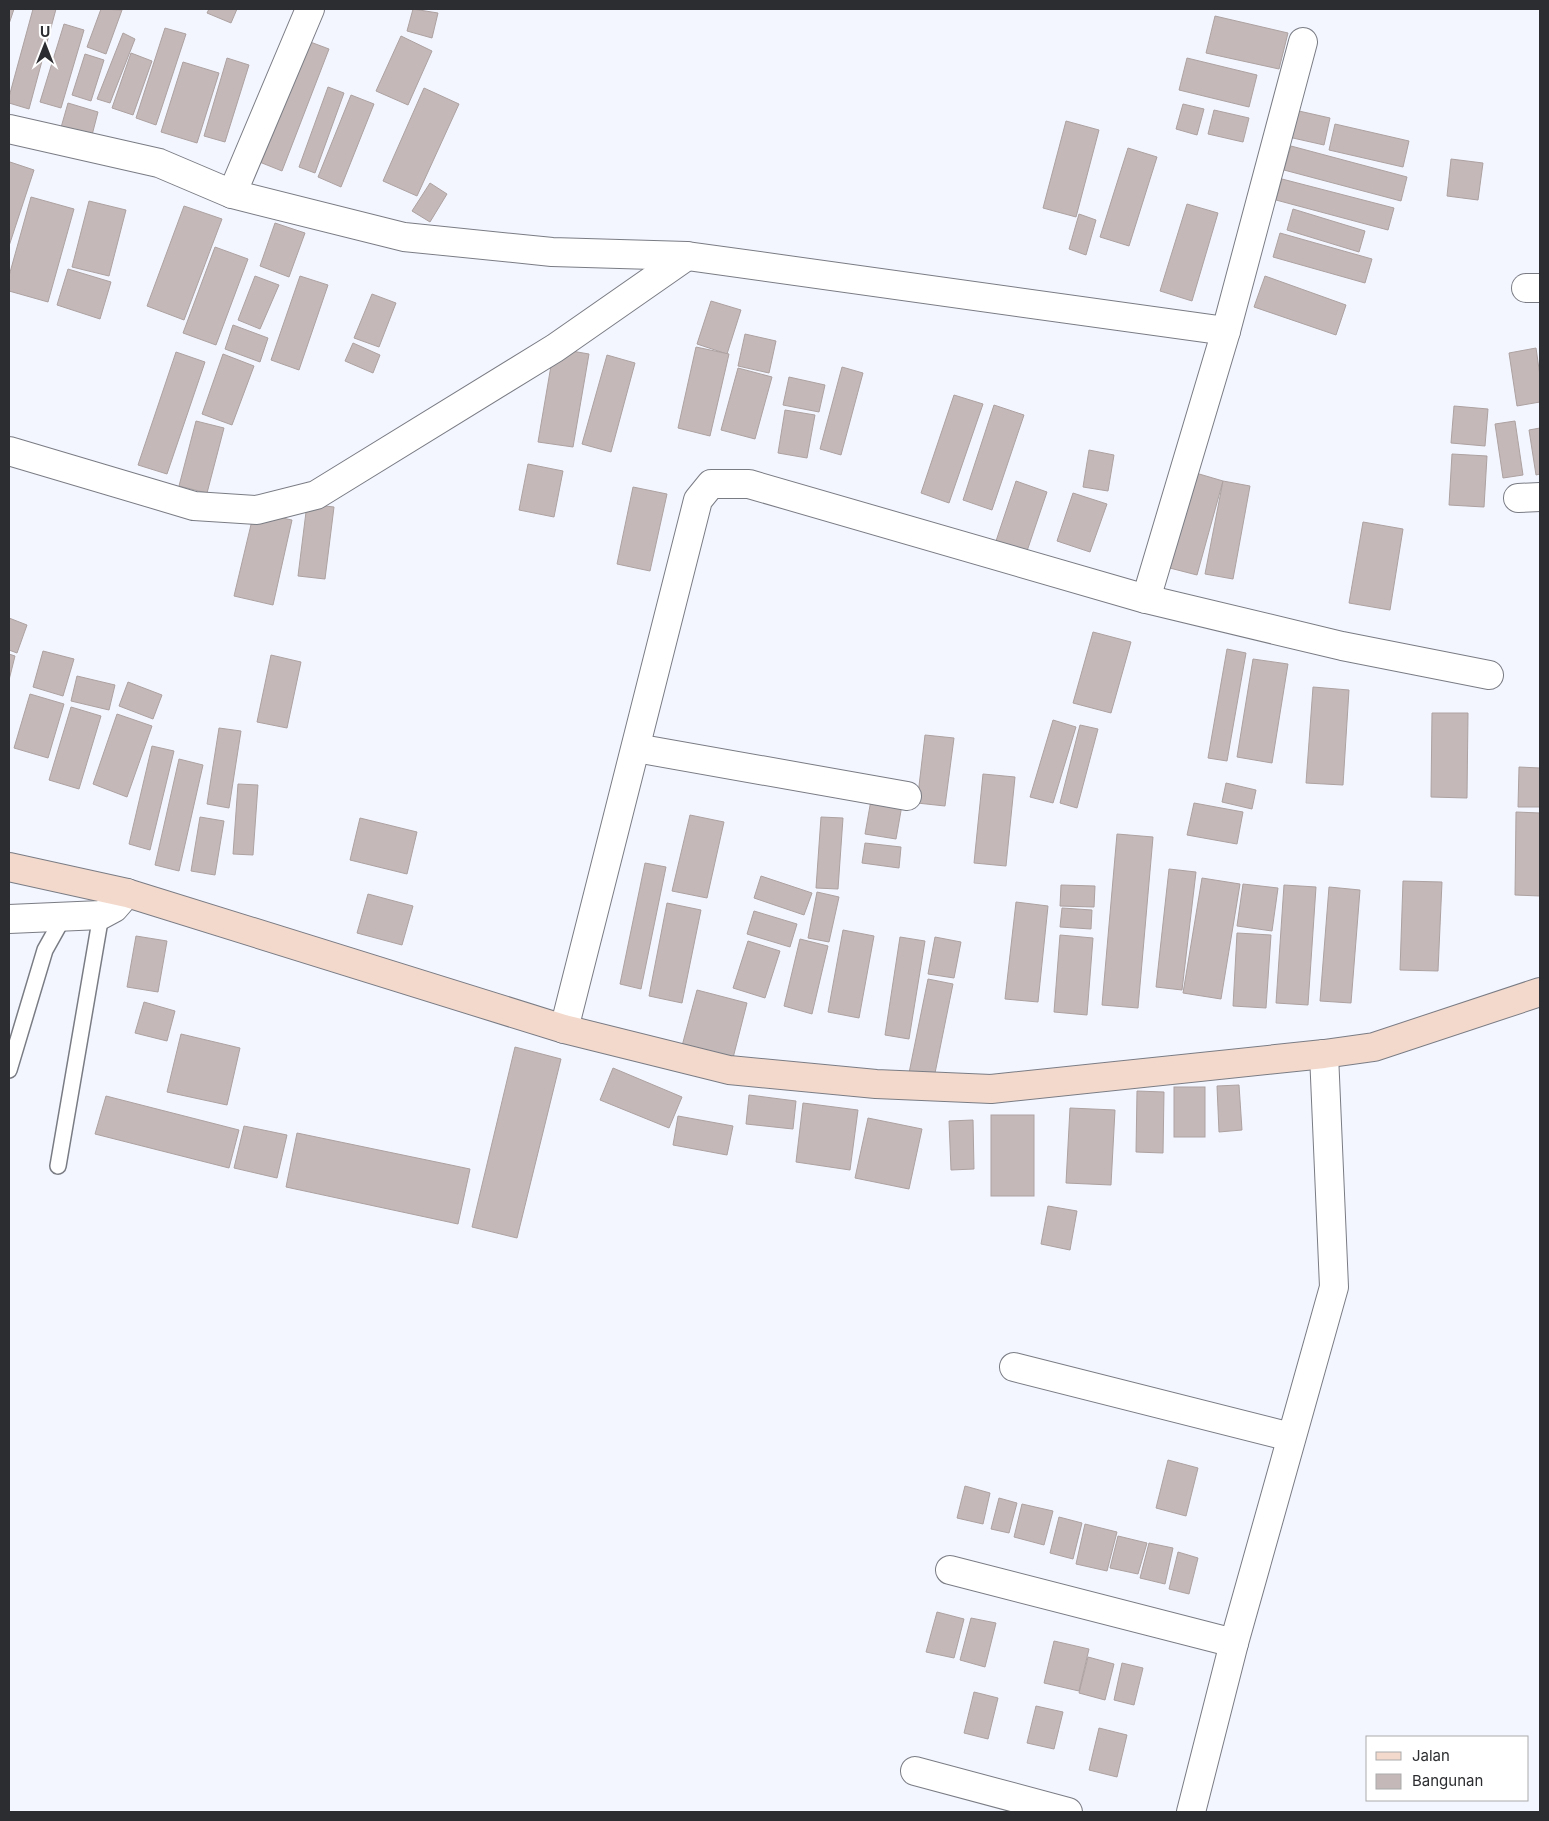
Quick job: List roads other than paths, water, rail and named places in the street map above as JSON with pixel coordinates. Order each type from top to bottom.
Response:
[{"type":"street","points":[[232,194],[310,9]]},
{"type":"street","points":[[1146,599],[1226,330],[1303,42]]},
{"type":"street","points":[[9,129],[159,163],[232,194],[404,237],[552,252],[687,256],[1226,330]]},
{"type":"street","points":[[9,451],[194,506],[257,510],[316,495],[554,348],[687,256]]},
{"type":"street","points":[[564,1029],[698,500],[712,484],[749,484],[1146,599],[1342,646],[1488,675]]},
{"type":"street","points":[[636,748],[908,796]]},
{"type":"street","points":[[9,866],[128,893],[564,1029],[729,1070],[876,1084],[991,1090],[1324,1054],[1374,1047],[1540,992]]},
{"type":"street","points":[[9,919],[101,915],[114,908],[128,893]]},
{"type":"street","points":[[1192,1812],[1234,1643],[1334,1287],[1324,1054]]},
{"type":"street","points":[[1014,1366],[1291,1437]]},
{"type":"street","points":[[950,1570],[1234,1643]]},
{"type":"street","points":[[915,1771],[1068,1812]]},
{"type":"lane","points":[[58,1166],[101,915]]},
{"type":"lane","points":[[9,1070],[45,950],[64,916]]}]
